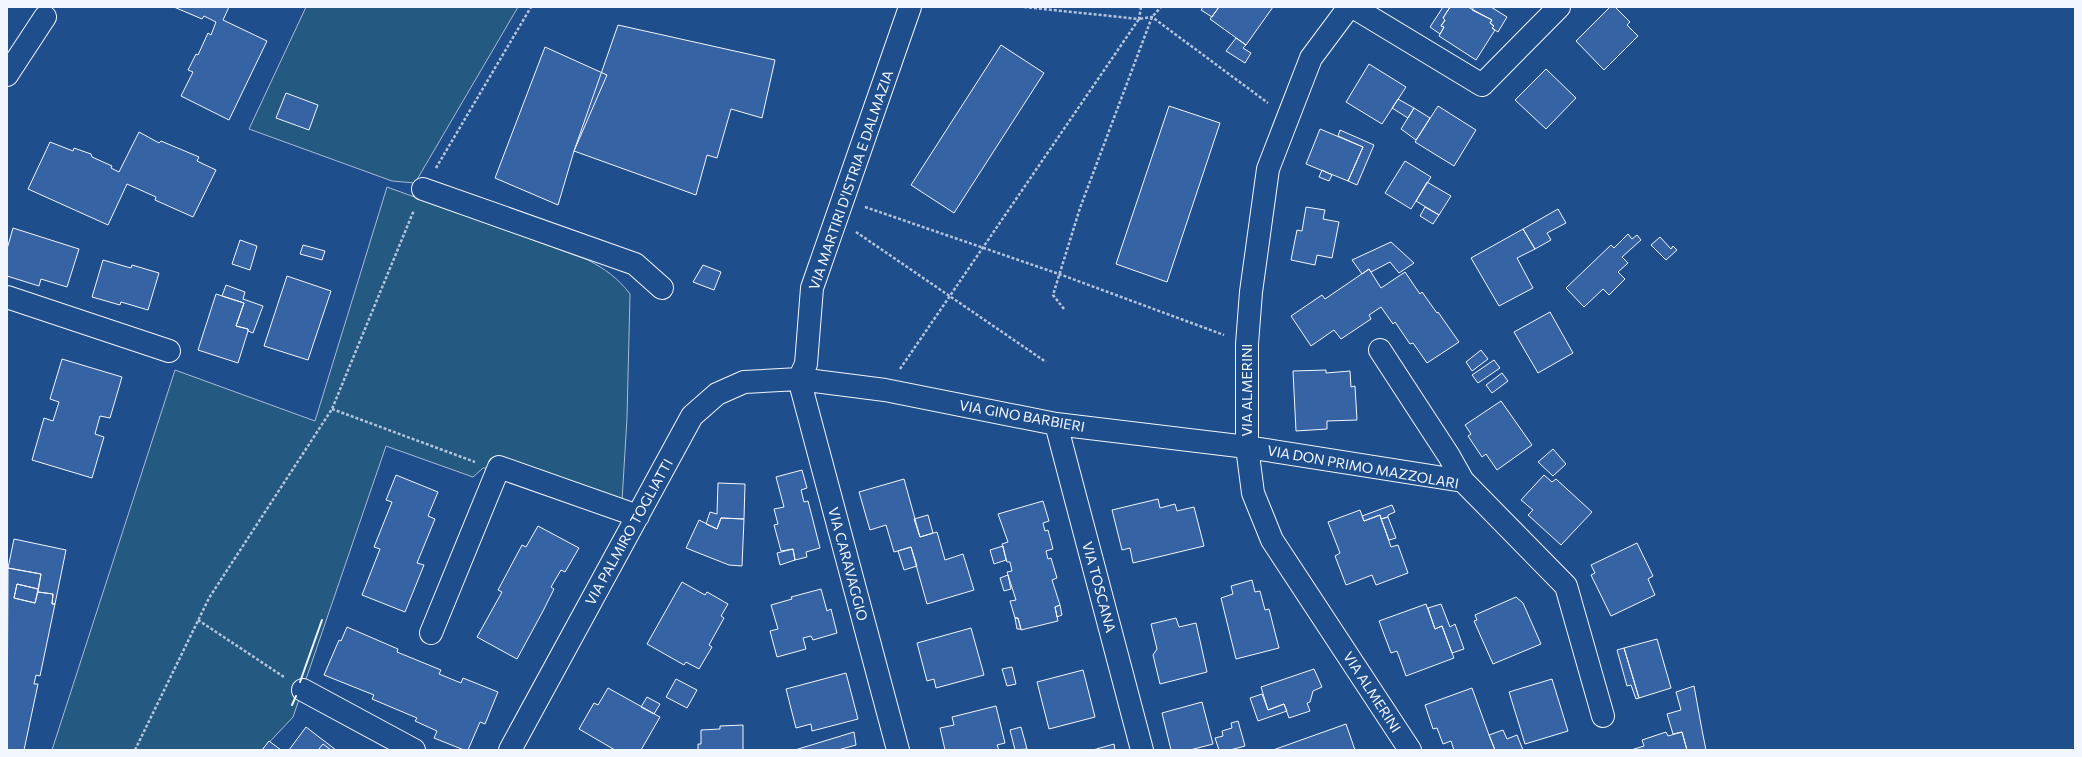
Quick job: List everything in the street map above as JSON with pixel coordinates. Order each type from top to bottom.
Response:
[{"type":"street","name":"VIA MARTIRI D'ISTRIA E DALMAZIA","points":[[799,378],[806,364],[812,288],[910,7]]},
{"type":"street","name":"VIA ALMERINI","points":[[1349,7],[1311,58],[1268,169],[1251,292],[1247,344],[1247,447],[1253,493],[1272,540],[1410,750]]},
{"type":"street","points":[[1353,7],[1482,85],[1559,7]]},
{"type":"street","points":[[7,75],[44,17]]},
{"type":"street","points":[[423,189],[635,264],[662,288]]},
{"type":"street","points":[[7,297],[169,351]]},
{"type":"street","points":[[1380,350],[1463,481]]},
{"type":"street","name":"VIA GINO BARBIERI","points":[[799,378],[885,390],[1056,424],[1247,447]]},
{"type":"street","name":"VIA PALMIRO TOGLIATTI","points":[[510,750],[692,416],[717,394],[744,382],[799,378]]},
{"type":"street","name":"VIA CARAVAGGIO","points":[[799,378],[898,750]]},
{"type":"street","name":"VIA TOSCANA","points":[[1056,424],[1142,750]]},
{"type":"street","name":"VIA DON PRIMO MAZZOLARI","points":[[1247,447],[1463,481],[1566,586],[1603,716]]},
{"type":"street","points":[[431,633],[499,467],[638,516]]},
{"type":"street","points":[[295,685],[414,750]]},
{"type":"path","points":[[135,750],[209,598],[332,409],[423,189],[531,7]]},
{"type":"path","points":[[1024,7],[1139,19],[1152,17],[1288,118]]},
{"type":"path","points":[[885,390],[1139,19],[1141,7]]},
{"type":"path","points":[[1064,309],[1053,295],[1080,208],[1152,17],[1161,7]]},
{"type":"path","points":[[840,209],[982,247],[1247,344]]},
{"type":"path","points":[[840,209],[949,296],[1046,362]]},
{"type":"path","points":[[332,409],[498,471]]},
{"type":"path","points":[[198,620],[295,685]]},
{"type":"shaded area","points":[[306,7],[518,7],[415,183],[392,181],[249,129]]},
{"type":"shaded area","points":[[387,187],[588,260],[611,274],[630,294],[627,418],[622,501],[493,468],[483,468],[473,477],[386,446],[293,717],[262,750],[52,750],[175,370],[315,421]]},
{"type":"building","points":[[174,7],[229,7],[223,20],[267,41],[229,120],[181,96],[193,72],[188,70],[196,54],[198,55],[208,33],[211,35],[216,22],[204,16],[202,19]]},
{"type":"building","points":[[1203,7],[1219,7],[1212,17],[1201,10]]},
{"type":"building","points":[[1219,7],[1273,7],[1246,45],[1210,19]]},
{"type":"building","points":[[1443,7],[1450,7],[1443,18],[1445,20],[1441,26],[1444,27],[1440,34],[1430,27]]},
{"type":"building","points":[[1450,7],[1468,7],[1492,20],[1490,23],[1494,26],[1492,28],[1495,30],[1476,60],[1439,36],[1444,27],[1441,26],[1445,20],[1443,18]]},
{"type":"building","points":[[1474,7],[1491,7],[1507,17],[1498,32],[1492,28],[1494,26],[1490,23],[1492,20],[1472,10]]},
{"type":"building","points":[[1610,7],[1615,7],[1630,22],[1627,25],[1638,36],[1604,70],[1576,41]]},
{"type":"building","points":[[618,25],[775,60],[762,118],[731,109],[717,158],[707,155],[696,195],[574,151]]},
{"type":"building","points":[[1236,38],[1246,45],[1243,48],[1251,53],[1245,63],[1226,51]]},
{"type":"building","points":[[1001,45],[1044,73],[954,213],[911,185]]},
{"type":"building","points":[[545,47],[607,75],[574,151],[558,205],[495,178]]},
{"type":"building","points":[[1369,64],[1406,87],[1382,124],[1346,102]]},
{"type":"building","points":[[1546,69],[1576,98],[1546,129],[1515,100]]},
{"type":"building","points":[[286,93],[318,105],[309,130],[276,118]]},
{"type":"building","points":[[1398,99],[1414,108],[1408,118],[1392,108]]},
{"type":"building","points":[[1169,106],[1220,123],[1167,282],[1116,264]]},
{"type":"building","points":[[1438,106],[1476,130],[1454,166],[1415,142]]},
{"type":"building","points":[[1414,108],[1430,118],[1416,140],[1401,129]]},
{"type":"building","points":[[1320,129],[1363,147],[1348,181],[1306,164]]},
{"type":"building","points":[[1340,130],[1374,145],[1357,185],[1348,181],[1363,147],[1338,136]]},
{"type":"building","points":[[139,132],[159,143],[161,141],[199,157],[197,161],[216,170],[193,217],[155,200],[156,197],[127,184],[108,225],[28,189],[50,142],[73,151],[74,148],[91,154],[92,157],[112,166],[111,168],[119,172]]},
{"type":"building","points":[[1405,161],[1431,177],[1411,209],[1385,193]]},
{"type":"building","points":[[1322,170],[1332,175],[1329,181],[1319,177]]},
{"type":"building","points":[[1427,182],[1451,196],[1439,215],[1416,201]]},
{"type":"building","points":[[1306,207],[1325,210],[1323,219],[1339,222],[1332,258],[1317,255],[1315,265],[1291,260],[1297,230],[1302,231]]},
{"type":"building","points":[[1425,207],[1439,215],[1433,224],[1420,216]]},
{"type":"building","points":[[1558,209],[1566,223],[1547,233],[1551,240],[1535,249],[1523,229]]},
{"type":"building","points":[[13,228],[79,249],[67,287],[41,279],[39,286],[7,276],[7,249]]},
{"type":"building","points":[[1523,229],[1535,249],[1517,258],[1533,288],[1499,306],[1471,258]]},
{"type":"building","points":[[1628,234],[1632,239],[1637,235],[1641,240],[1622,257],[1628,263],[1618,272],[1625,279],[1609,295],[1603,289],[1584,307],[1566,288],[1611,245],[1614,248]]},
{"type":"building","points":[[1660,237],[1671,249],[1673,246],[1677,250],[1666,260],[1651,245]]},
{"type":"building","points":[[240,240],[257,246],[250,270],[232,264]]},
{"type":"building","points":[[1391,242],[1414,263],[1399,273],[1390,262],[1371,272],[1369,269],[1362,274],[1352,260]]},
{"type":"building","points":[[303,245],[325,251],[322,260],[300,254]]},
{"type":"building","points":[[103,260],[131,268],[132,265],[159,273],[148,310],[121,302],[120,305],[92,297]]},
{"type":"building","points":[[703,265],[721,272],[714,290],[693,282]]},
{"type":"building","points":[[1369,269],[1381,288],[1405,272],[1420,294],[1422,292],[1437,313],[1438,312],[1459,342],[1427,363],[1413,343],[1410,344],[1395,322],[1393,324],[1381,307],[1369,315],[1371,319],[1341,339],[1334,330],[1311,346],[1291,316],[1322,295],[1325,299]]},
{"type":"building","points":[[287,276],[331,291],[308,360],[264,346]]},
{"type":"building","points":[[226,285],[245,292],[243,299],[263,306],[253,333],[248,331],[248,329],[236,326],[244,303],[222,296]]},
{"type":"building","points":[[216,294],[244,303],[236,326],[248,329],[248,331],[238,363],[198,350]]},
{"type":"building","points":[[1550,312],[1573,353],[1538,373],[1514,332]]},
{"type":"building","points":[[1481,350],[1488,359],[1472,371],[1466,362]]},
{"type":"building","points":[[62,359],[122,377],[110,418],[100,416],[95,434],[104,437],[92,478],[32,460],[44,418],[53,421],[59,402],[50,399]]},
{"type":"building","points":[[1494,360],[1500,368],[1478,383],[1472,375]]},
{"type":"building","points":[[1326,370],[1326,373],[1350,371],[1351,387],[1355,386],[1357,420],[1327,421],[1327,429],[1296,431],[1293,371]]},
{"type":"building","points":[[1502,373],[1508,381],[1492,393],[1486,385]]},
{"type":"building","points":[[1501,401],[1532,445],[1497,470],[1486,454],[1482,457],[1468,436],[1471,434],[1465,425]]},
{"type":"building","points":[[1553,449],[1566,464],[1553,476],[1538,462]]},
{"type":"building","points":[[802,470],[807,488],[801,490],[804,502],[808,501],[820,548],[806,552],[807,557],[795,560],[793,549],[781,551],[774,525],[778,524],[774,509],[784,507],[776,477]]},
{"type":"building","points":[[396,475],[438,492],[428,516],[435,519],[417,563],[424,565],[405,612],[362,595],[380,549],[374,547],[392,502],[386,500]]},
{"type":"building","points":[[1544,475],[1552,482],[1556,479],[1592,512],[1561,545],[1528,515],[1533,510],[1521,500]]},
{"type":"building","points":[[904,479],[920,537],[937,532],[945,560],[963,554],[974,590],[927,604],[911,547],[894,552],[886,525],[870,530],[859,492]]},
{"type":"building","points":[[718,483],[745,484],[744,519],[721,518],[717,529],[706,524],[710,512],[717,514]]},
{"type":"building","points":[[1158,499],[1160,508],[1175,504],[1177,511],[1194,507],[1204,546],[1133,563],[1130,548],[1122,550],[1112,510]]},
{"type":"building","points":[[1043,501],[1049,521],[1043,523],[1045,531],[1048,530],[1053,549],[1046,551],[1048,559],[1051,558],[1057,578],[1052,580],[1060,605],[1055,607],[1058,621],[1021,630],[1018,618],[1015,618],[1010,601],[1016,600],[1007,572],[1012,571],[1010,562],[1007,562],[1002,544],[1008,542],[998,514]]},
{"type":"building","points":[[1392,505],[1395,512],[1388,515],[1388,517],[1381,519],[1380,515],[1364,521],[1362,516]]},
{"type":"building","points":[[1360,510],[1364,521],[1380,515],[1391,547],[1398,545],[1408,573],[1376,585],[1372,575],[1346,585],[1335,556],[1340,553],[1328,522]]},
{"type":"building","points":[[928,515],[933,533],[920,537],[914,519]]},
{"type":"building","points":[[1388,517],[1396,538],[1389,540],[1381,519]]},
{"type":"building","points":[[721,518],[744,519],[742,566],[729,565],[686,548],[699,520],[717,529]]},
{"type":"building","points":[[538,526],[579,548],[565,572],[561,570],[551,587],[554,589],[517,659],[477,637],[502,592],[498,590],[522,545],[526,547]]},
{"type":"building","points":[[14,539],[66,550],[55,604],[52,604],[53,594],[38,592],[41,574],[8,568]]},
{"type":"building","points":[[1637,543],[1653,576],[1648,579],[1655,595],[1611,616],[1591,575],[1595,573],[1591,565]]},
{"type":"building","points":[[1003,546],[1006,560],[994,564],[990,550]]},
{"type":"building","points":[[911,547],[917,566],[904,570],[898,551]]},
{"type":"building","points":[[793,549],[795,560],[780,565],[777,553]]},
{"type":"building","points":[[8,568],[41,574],[38,589],[17,584],[14,598],[35,603],[38,592],[53,594],[52,604],[55,604],[40,676],[36,675],[34,684],[38,684],[24,750],[7,750]]},
{"type":"building","points":[[1008,575],[1011,589],[1004,591],[1000,578]]},
{"type":"building","points":[[1252,580],[1255,592],[1260,591],[1265,610],[1269,609],[1279,648],[1236,659],[1221,598],[1233,594],[1231,586]]},
{"type":"building","points":[[682,582],[705,595],[707,592],[728,604],[721,616],[724,618],[709,645],[712,647],[699,669],[686,662],[684,665],[647,644]]},
{"type":"building","points":[[17,584],[38,589],[35,603],[14,598]]},
{"type":"building","points":[[821,589],[827,611],[831,609],[837,633],[813,640],[811,636],[803,638],[806,649],[777,657],[770,631],[778,629],[771,605],[792,599],[791,597]]},
{"type":"building","points":[[1516,597],[1523,603],[1541,644],[1493,664],[1474,621],[1477,620],[1475,615]]},
{"type":"building","points":[[1426,604],[1435,629],[1442,626],[1454,658],[1406,676],[1397,651],[1391,653],[1379,621]]},
{"type":"building","points":[[1441,604],[1450,627],[1455,624],[1464,649],[1452,653],[1442,626],[1435,629],[1428,608]]},
{"type":"building","points":[[1060,605],[1062,615],[1057,617],[1055,607]]},
{"type":"building","points":[[1015,618],[1018,618],[1021,629],[1017,629]]},
{"type":"building","points":[[1176,618],[1179,627],[1196,623],[1207,672],[1160,684],[1153,655],[1157,649],[1151,624]]},
{"type":"building","points":[[347,627],[398,649],[397,652],[441,670],[439,674],[461,683],[463,678],[498,692],[485,724],[480,722],[468,750],[464,750],[434,738],[437,731],[415,721],[417,718],[372,699],[374,695],[324,675],[339,640],[341,641]]},
{"type":"building","points":[[971,628],[984,675],[936,688],[934,679],[927,681],[917,643]]},
{"type":"building","points":[[1657,639],[1671,688],[1639,698],[1624,648]]},
{"type":"building","points":[[1624,648],[1639,698],[1636,699],[1631,685],[1627,686],[1617,650]]},
{"type":"building","points":[[1012,667],[1016,684],[1007,686],[1002,669]]},
{"type":"building","points":[[1314,669],[1322,687],[1313,691],[1310,702],[1307,703],[1310,711],[1289,718],[1284,704],[1268,710],[1261,687]]},
{"type":"building","points":[[1083,670],[1095,717],[1049,729],[1037,682]]},
{"type":"building","points":[[846,673],[858,719],[812,731],[811,724],[796,728],[786,689]]},
{"type":"building","points":[[676,679],[697,690],[687,708],[666,697]]},
{"type":"building","points":[[1552,679],[1568,731],[1525,744],[1509,692]]},
{"type":"building","points":[[1694,686],[1706,750],[1687,750],[1682,732],[1673,734],[1667,714],[1681,710],[1676,692]]},
{"type":"building","points":[[608,688],[660,717],[641,750],[615,750],[579,729],[594,703],[598,705]]},
{"type":"building","points":[[1472,688],[1495,750],[1454,750],[1451,741],[1443,744],[1437,728],[1433,729],[1425,705]]},
{"type":"building","points":[[1262,694],[1268,710],[1284,704],[1287,711],[1258,721],[1250,698]]},
{"type":"building","points":[[647,697],[660,704],[654,714],[641,707]]},
{"type":"building","points":[[1202,702],[1213,744],[1190,750],[1171,750],[1162,713]]},
{"type":"building","points":[[996,706],[1005,743],[997,745],[999,750],[945,750],[940,728],[954,725],[952,717]]},
{"type":"building","points":[[1238,721],[1245,746],[1230,750],[1219,750],[1215,738],[1223,736],[1222,731],[1232,728],[1231,723]]},
{"type":"building","points":[[1346,724],[1355,750],[1273,750]]},
{"type":"building","points":[[743,725],[743,750],[698,750],[698,744],[701,744],[701,730],[720,729],[720,726]]},
{"type":"building","points":[[306,727],[336,750],[289,750]]},
{"type":"building","points":[[1021,727],[1027,749],[1015,750],[1010,730]]},
{"type":"building","points":[[1503,730],[1507,739],[1517,735],[1523,750],[1495,750],[1489,735]]},
{"type":"building","points":[[854,732],[856,745],[838,750],[795,750]]},
{"type":"building","points":[[1666,732],[1668,736],[1682,732],[1687,750],[1631,750],[1644,746],[1642,740]]},
{"type":"building","points":[[269,741],[281,750],[262,750]]},
{"type":"building","points":[[323,744],[331,750],[318,750]]},
{"type":"building","points":[[1114,744],[1115,750],[1093,750]]},
{"type":"wall","points":[[300,682],[322,620]]},
{"type":"wall","points":[[292,705],[296,696]]}]
